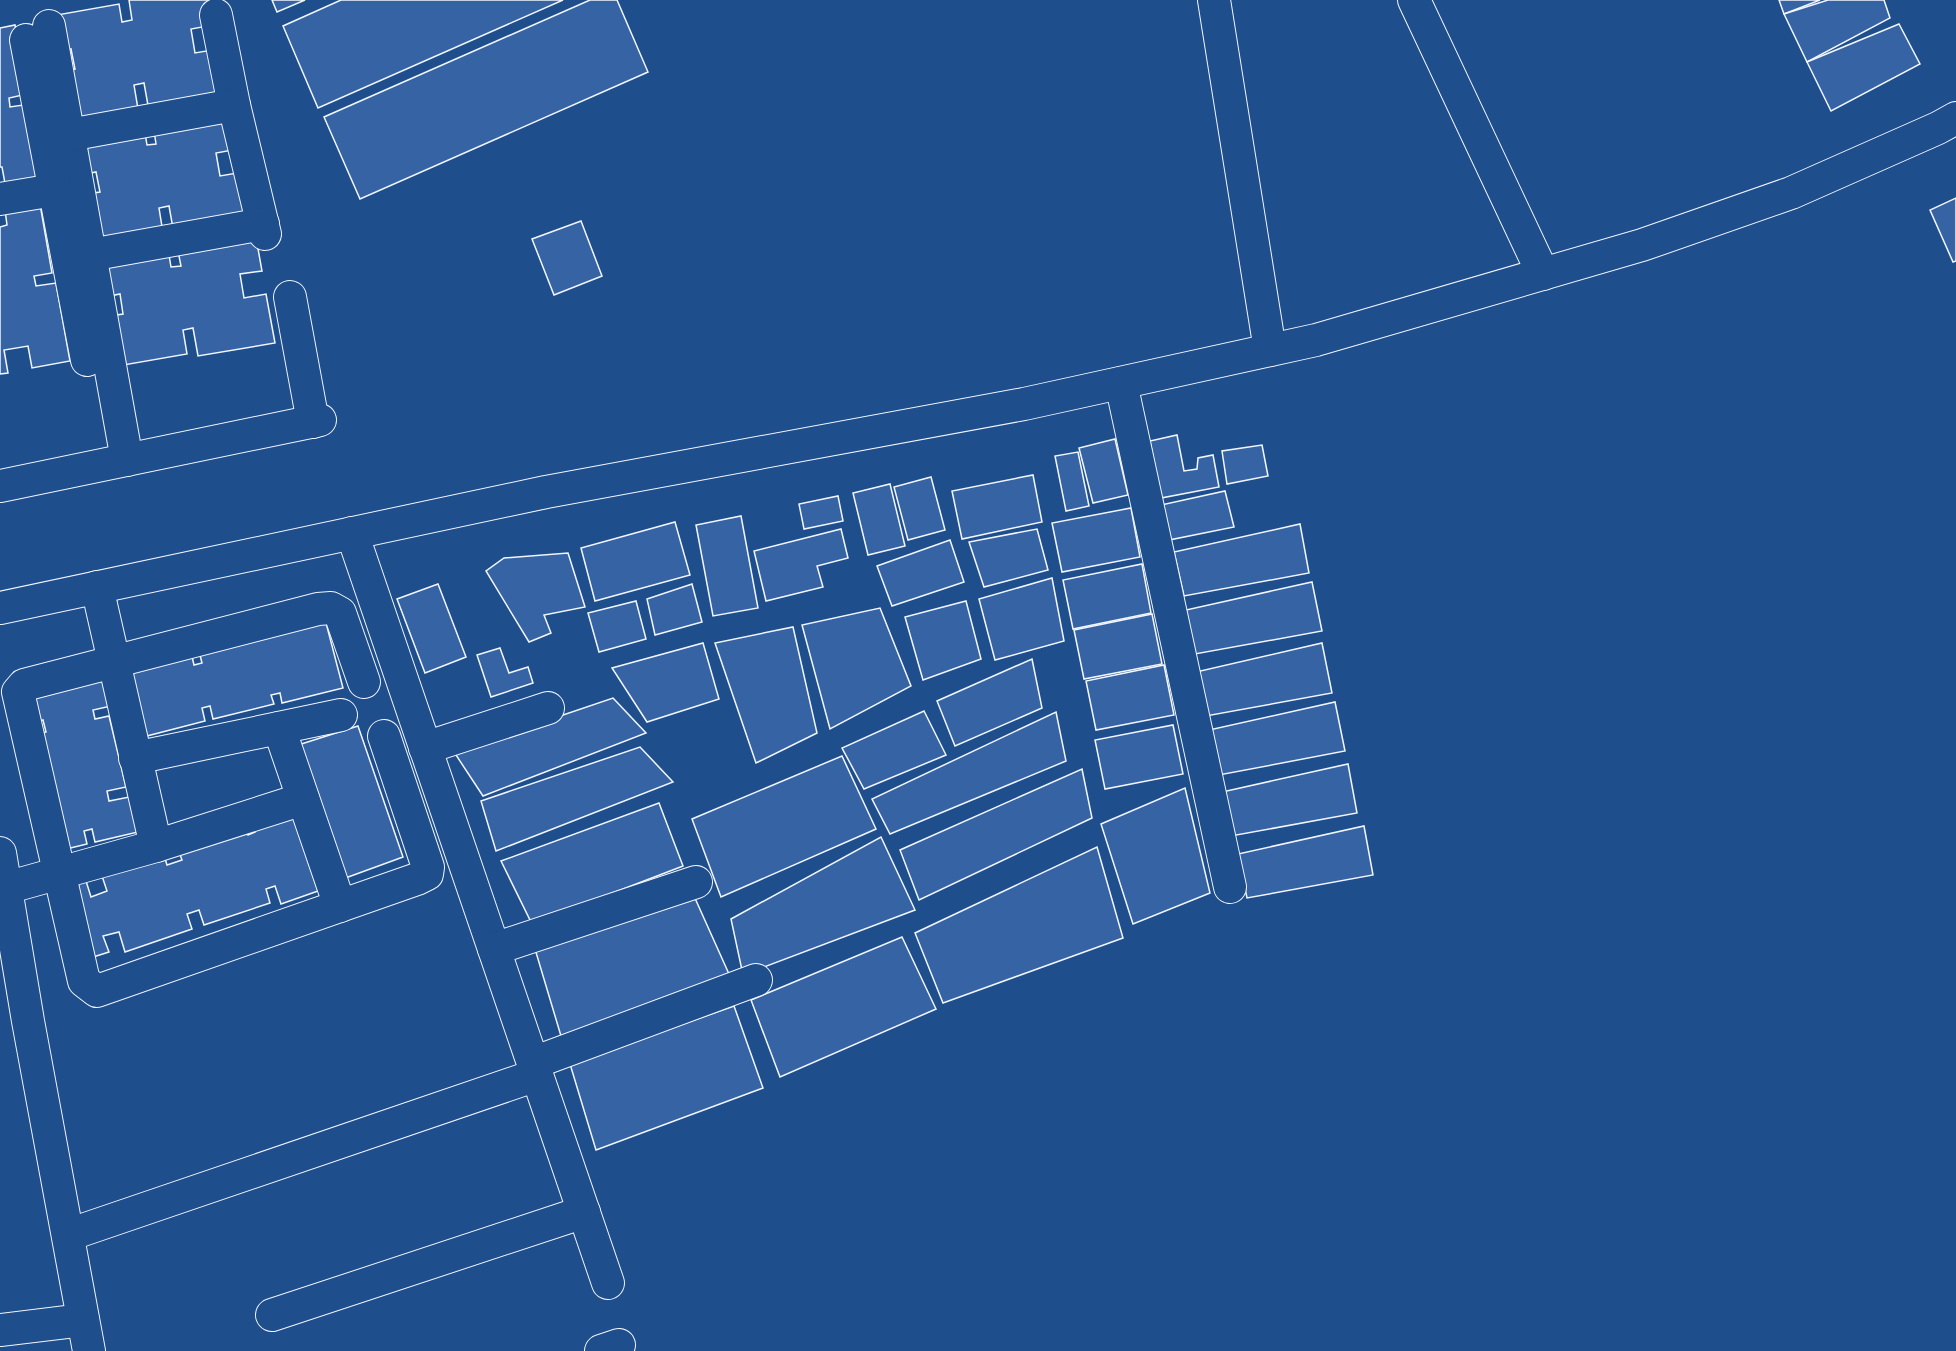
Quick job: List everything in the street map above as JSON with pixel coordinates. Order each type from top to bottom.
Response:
[{"type":"street","points":[[1214,0],[1270,350]]},
{"type":"street","points":[[1414,0],[1543,274]]},
{"type":"street","points":[[90,255],[264,229],[234,105],[216,15]]},
{"type":"street","points":[[37,33],[69,135],[90,255],[118,462],[54,190],[37,33]]},
{"type":"street","points":[[69,135],[234,105]]},
{"type":"street","points":[[0,608],[546,492],[1024,404],[1316,340],[1642,245],[1791,193],[1938,129],[1956,118]]},
{"type":"street","points":[[0,199],[54,190]]},
{"type":"street","points":[[0,486],[317,421],[290,297]]},
{"type":"street","points":[[1121,383],[1230,887]]},
{"type":"street","points":[[352,533],[608,1283]]},
{"type":"street","points":[[97,587],[156,846]]},
{"type":"street","points":[[364,682],[340,614],[331,608],[318,609],[24,685],[18,692],[84,981],[97,991],[427,874],[428,867],[384,736]]},
{"type":"street","points":[[426,748],[548,708]]},
{"type":"street","points":[[135,758],[341,715]]},
{"type":"street","points":[[279,728],[340,906]]},
{"type":"street","points":[[6,888],[156,846],[303,799]]},
{"type":"street","points":[[0,853],[89,1351]]},
{"type":"street","points":[[494,950],[696,882]]},
{"type":"street","points":[[68,1234],[535,1069],[756,980]]},
{"type":"street","points":[[272,1315],[584,1212]]},
{"type":"street","points":[[0,1330],[83,1320]]},
{"type":"building","points":[[129,0],[209,0],[213,25],[191,29],[195,53],[218,49],[226,98],[149,111],[144,83],[134,85],[138,109],[70,121],[61,71],[75,69],[71,49],[56,52],[51,16],[119,4],[122,22],[132,20]]},
{"type":"building","points":[[272,0],[305,0],[277,12]]},
{"type":"building","points":[[341,0],[563,0],[318,108],[283,26]]},
{"type":"building","points":[[590,0],[617,0],[648,72],[360,199],[324,117]]},
{"type":"building","points":[[1779,0],[1820,0],[1784,14]]},
{"type":"building","points":[[1828,0],[1884,0],[1890,18],[1807,62],[1784,14]]},
{"type":"building","points":[[1899,24],[1920,64],[1831,111],[1807,62]]},
{"type":"building","points":[[15,25],[27,94],[9,98],[10,107],[30,104],[44,182],[6,189],[2,167],[0,167],[0,28]]},
{"type":"building","points":[[231,111],[238,149],[216,153],[220,176],[243,172],[251,221],[174,234],[169,206],[159,208],[163,233],[94,244],[86,194],[100,192],[96,172],[81,175],[75,139],[144,127],[147,145],[156,144],[153,124]]},
{"type":"building","points":[[1956,198],[1956,261],[1953,262],[1930,210]]},
{"type":"building","points":[[40,204],[52,273],[34,276],[36,286],[56,283],[70,361],[32,368],[28,346],[4,350],[8,373],[0,374],[0,227],[7,225],[5,210]]},
{"type":"building","points":[[581,221],[602,276],[554,295],[532,239]]},
{"type":"building","points":[[255,232],[262,271],[240,274],[244,298],[266,294],[275,343],[198,356],[193,328],[183,330],[187,354],[118,366],[110,316],[123,314],[120,294],[105,297],[99,261],[168,249],[171,267],[181,266],[177,246]]},
{"type":"building","points":[[1177,435],[1184,471],[1197,469],[1198,458],[1213,455],[1219,487],[1161,498],[1150,441]]},
{"type":"building","points":[[1115,439],[1128,495],[1093,503],[1079,448]]},
{"type":"building","points":[[1262,445],[1268,476],[1227,484],[1222,451]]},
{"type":"building","points":[[1078,452],[1089,506],[1066,511],[1055,456]]},
{"type":"building","points":[[1033,475],[1042,522],[962,539],[952,491]]},
{"type":"building","points":[[931,477],[945,530],[908,540],[894,487]]},
{"type":"building","points":[[890,484],[905,546],[868,555],[853,493]]},
{"type":"building","points":[[1225,491],[1234,527],[1169,540],[1161,505]]},
{"type":"building","points":[[838,496],[843,521],[804,529],[799,504]]},
{"type":"building","points":[[1131,508],[1140,557],[1062,572],[1052,523]]},
{"type":"building","points":[[741,516],[758,608],[713,616],[696,525]]},
{"type":"building","points":[[675,522],[690,575],[595,601],[581,548]]},
{"type":"building","points":[[1300,524],[1309,573],[1184,596],[1174,552]]},
{"type":"building","points":[[841,529],[848,558],[817,566],[823,587],[766,601],[754,551]]},
{"type":"building","points":[[1037,529],[1048,570],[984,587],[969,542]]},
{"type":"building","points":[[950,540],[964,582],[892,606],[877,566]]},
{"type":"building","points":[[568,553],[585,607],[544,615],[551,633],[529,642],[486,571],[504,558]]},
{"type":"building","points":[[1142,564],[1151,613],[1073,629],[1063,580]]},
{"type":"building","points":[[1052,578],[1064,641],[995,660],[979,599]]},
{"type":"building","points":[[1312,582],[1322,631],[1195,654],[1186,610]]},
{"type":"building","points":[[438,584],[466,657],[425,673],[397,599]]},
{"type":"building","points":[[692,584],[702,622],[655,635],[647,599]]},
{"type":"building","points":[[636,601],[646,639],[599,652],[588,613]]},
{"type":"building","points":[[966,601],[981,659],[923,680],[905,617]]},
{"type":"building","points":[[880,608],[911,686],[830,729],[802,625]]},
{"type":"building","points":[[1152,614],[1162,664],[1084,679],[1074,630]]},
{"type":"building","points":[[325,619],[343,688],[282,703],[280,693],[271,695],[274,704],[213,719],[210,706],[202,708],[205,721],[139,738],[120,666],[190,648],[194,665],[202,663],[199,651]]},
{"type":"building","points":[[793,627],[817,733],[756,763],[715,643]]},
{"type":"building","points":[[703,643],[719,699],[647,722],[612,668]]},
{"type":"building","points":[[1322,643],[1332,693],[1206,716],[1196,672]]},
{"type":"building","points":[[500,648],[509,673],[528,667],[533,683],[491,697],[477,655]]},
{"type":"building","points":[[1032,659],[1042,708],[955,746],[937,701]]},
{"type":"building","points":[[1164,665],[1174,715],[1096,730],[1086,681]]},
{"type":"building","points":[[104,677],[111,706],[93,710],[95,719],[109,716],[126,787],[107,791],[109,801],[129,797],[138,832],[95,842],[92,829],[84,831],[87,844],[58,851],[32,736],[46,732],[43,720],[31,723],[24,695]]},
{"type":"building","points":[[613,698],[646,733],[483,796],[454,752]]},
{"type":"building","points":[[1335,702],[1345,751],[1219,775],[1209,730]]},
{"type":"building","points":[[924,711],[946,755],[864,789],[842,748]]},
{"type":"building","points":[[1056,712],[1066,761],[890,834],[872,799]]},
{"type":"building","points":[[1173,725],[1183,774],[1105,789],[1095,740]]},
{"type":"building","points":[[358,726],[403,857],[340,880],[295,746]]},
{"type":"building","points":[[640,747],[673,782],[496,851],[481,801]]},
{"type":"building","points":[[842,756],[876,829],[721,897],[692,819]]},
{"type":"building","points":[[1348,764],[1357,813],[1231,836],[1222,792]]},
{"type":"building","points":[[1082,769],[1092,818],[919,900],[900,850]]},
{"type":"building","points":[[1185,788],[1210,893],[1133,924],[1101,824]]},
{"type":"building","points":[[659,803],[683,866],[532,924],[501,861]]},
{"type":"building","points":[[290,808],[318,891],[281,904],[275,886],[266,889],[270,903],[204,925],[199,910],[187,914],[192,929],[125,952],[119,932],[103,936],[109,952],[90,958],[66,888],[86,881],[91,897],[107,891],[102,876],[164,855],[167,865],[182,860],[177,846],[244,824],[248,835],[255,832],[251,821]]},
{"type":"building","points":[[1364,826],[1373,875],[1247,898],[1238,854]]},
{"type":"building","points":[[881,837],[915,910],[743,975],[731,919]]},
{"type":"building","points":[[1097,847],[1123,938],[943,1003],[915,933]]},
{"type":"building","points":[[694,896],[729,974],[561,1036],[535,949]]},
{"type":"building","points":[[902,937],[936,1009],[780,1077],[751,1000]]},
{"type":"building","points":[[734,1006],[763,1088],[596,1150],[570,1064]]}]
